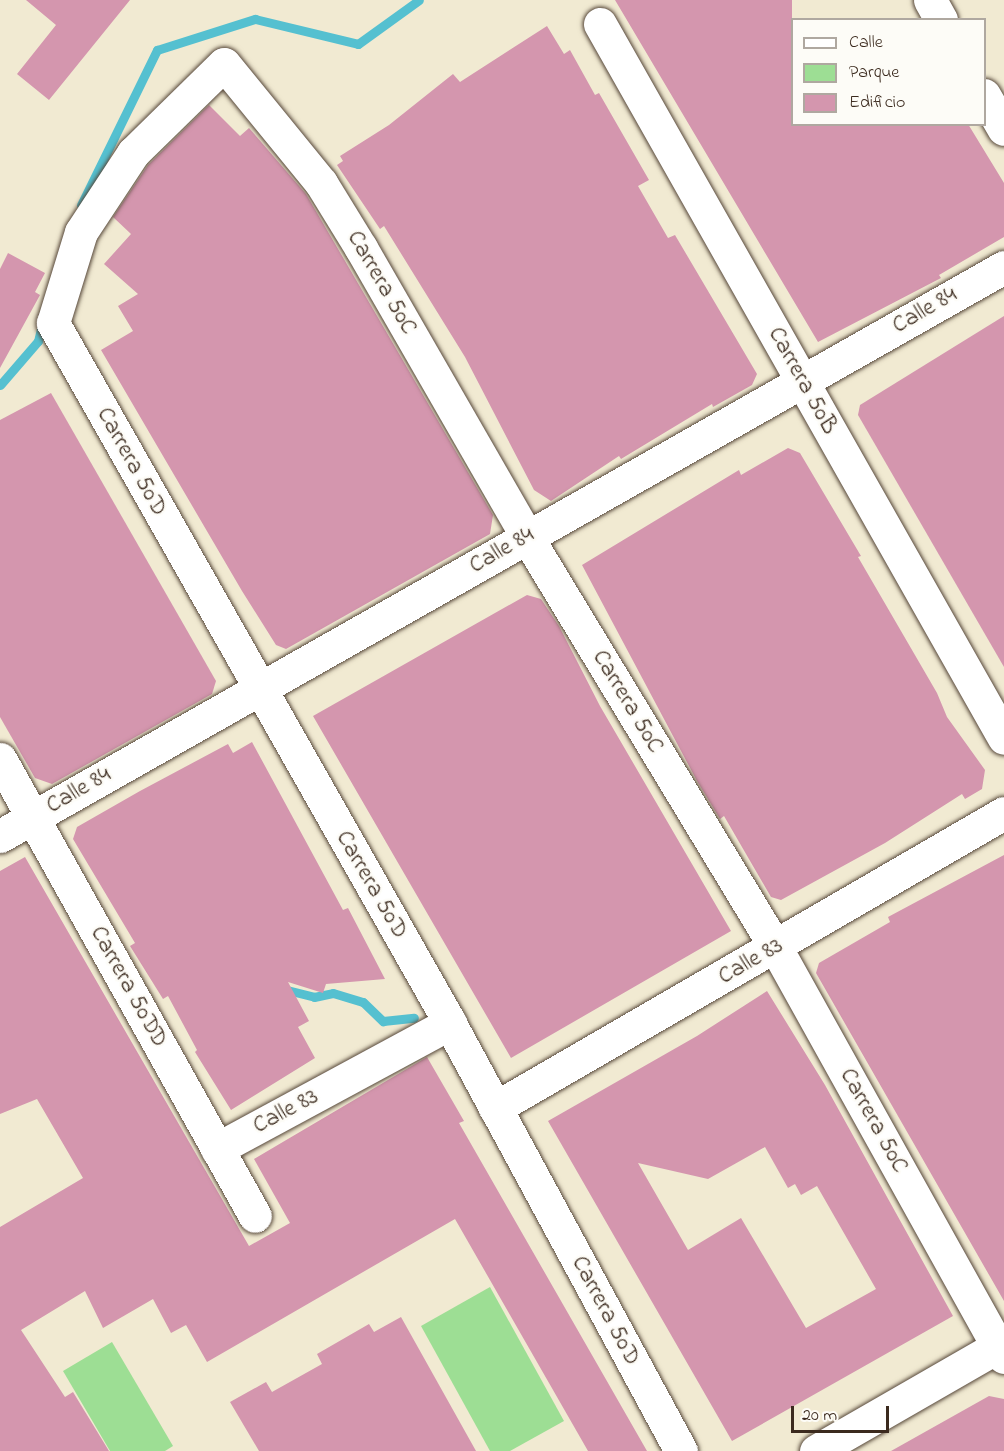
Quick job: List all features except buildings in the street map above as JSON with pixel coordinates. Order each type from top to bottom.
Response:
[{"type":"street","points":[[930,0],[940,18]]},
{"type":"street","name":"Carrera 50B","points":[[600,24],[1004,738]]},
{"type":"street","name":"Carrera 50C","points":[[53,323],[81,232],[127,163],[224,64],[321,183],[527,537],[776,948],[1002,1349]]},
{"type":"street","points":[[986,98],[1004,129]]},
{"type":"street","name":"Calle 84","points":[[0,836],[1004,267]]},
{"type":"street","name":"Carrera 50D","points":[[53,323],[450,1023],[681,1451]]},
{"type":"street","name":"Carrera 50DD","points":[[0,759],[34,816],[255,1216]]},
{"type":"street","name":"Calle 83","points":[[495,1108],[776,948],[1004,813]]},
{"type":"street","name":"Calle 83","points":[[218,1149],[450,1023]]},
{"type":"street","points":[[816,1451],[1002,1349]]},
{"type":"green space","points":[[490,1287],[564,1421],[510,1451],[490,1451],[421,1326]]},
{"type":"green space","points":[[112,1342],[173,1446],[165,1451],[110,1451],[63,1371]]},
{"type":"waterway","points":[[81,205],[157,50],[255,19],[358,44],[419,0]]},
{"type":"waterway","points":[[0,385],[38,341],[43,321]]},
{"type":"waterway","points":[[283,989],[314,997],[333,993],[363,1002],[383,1021],[414,1018]]}]
